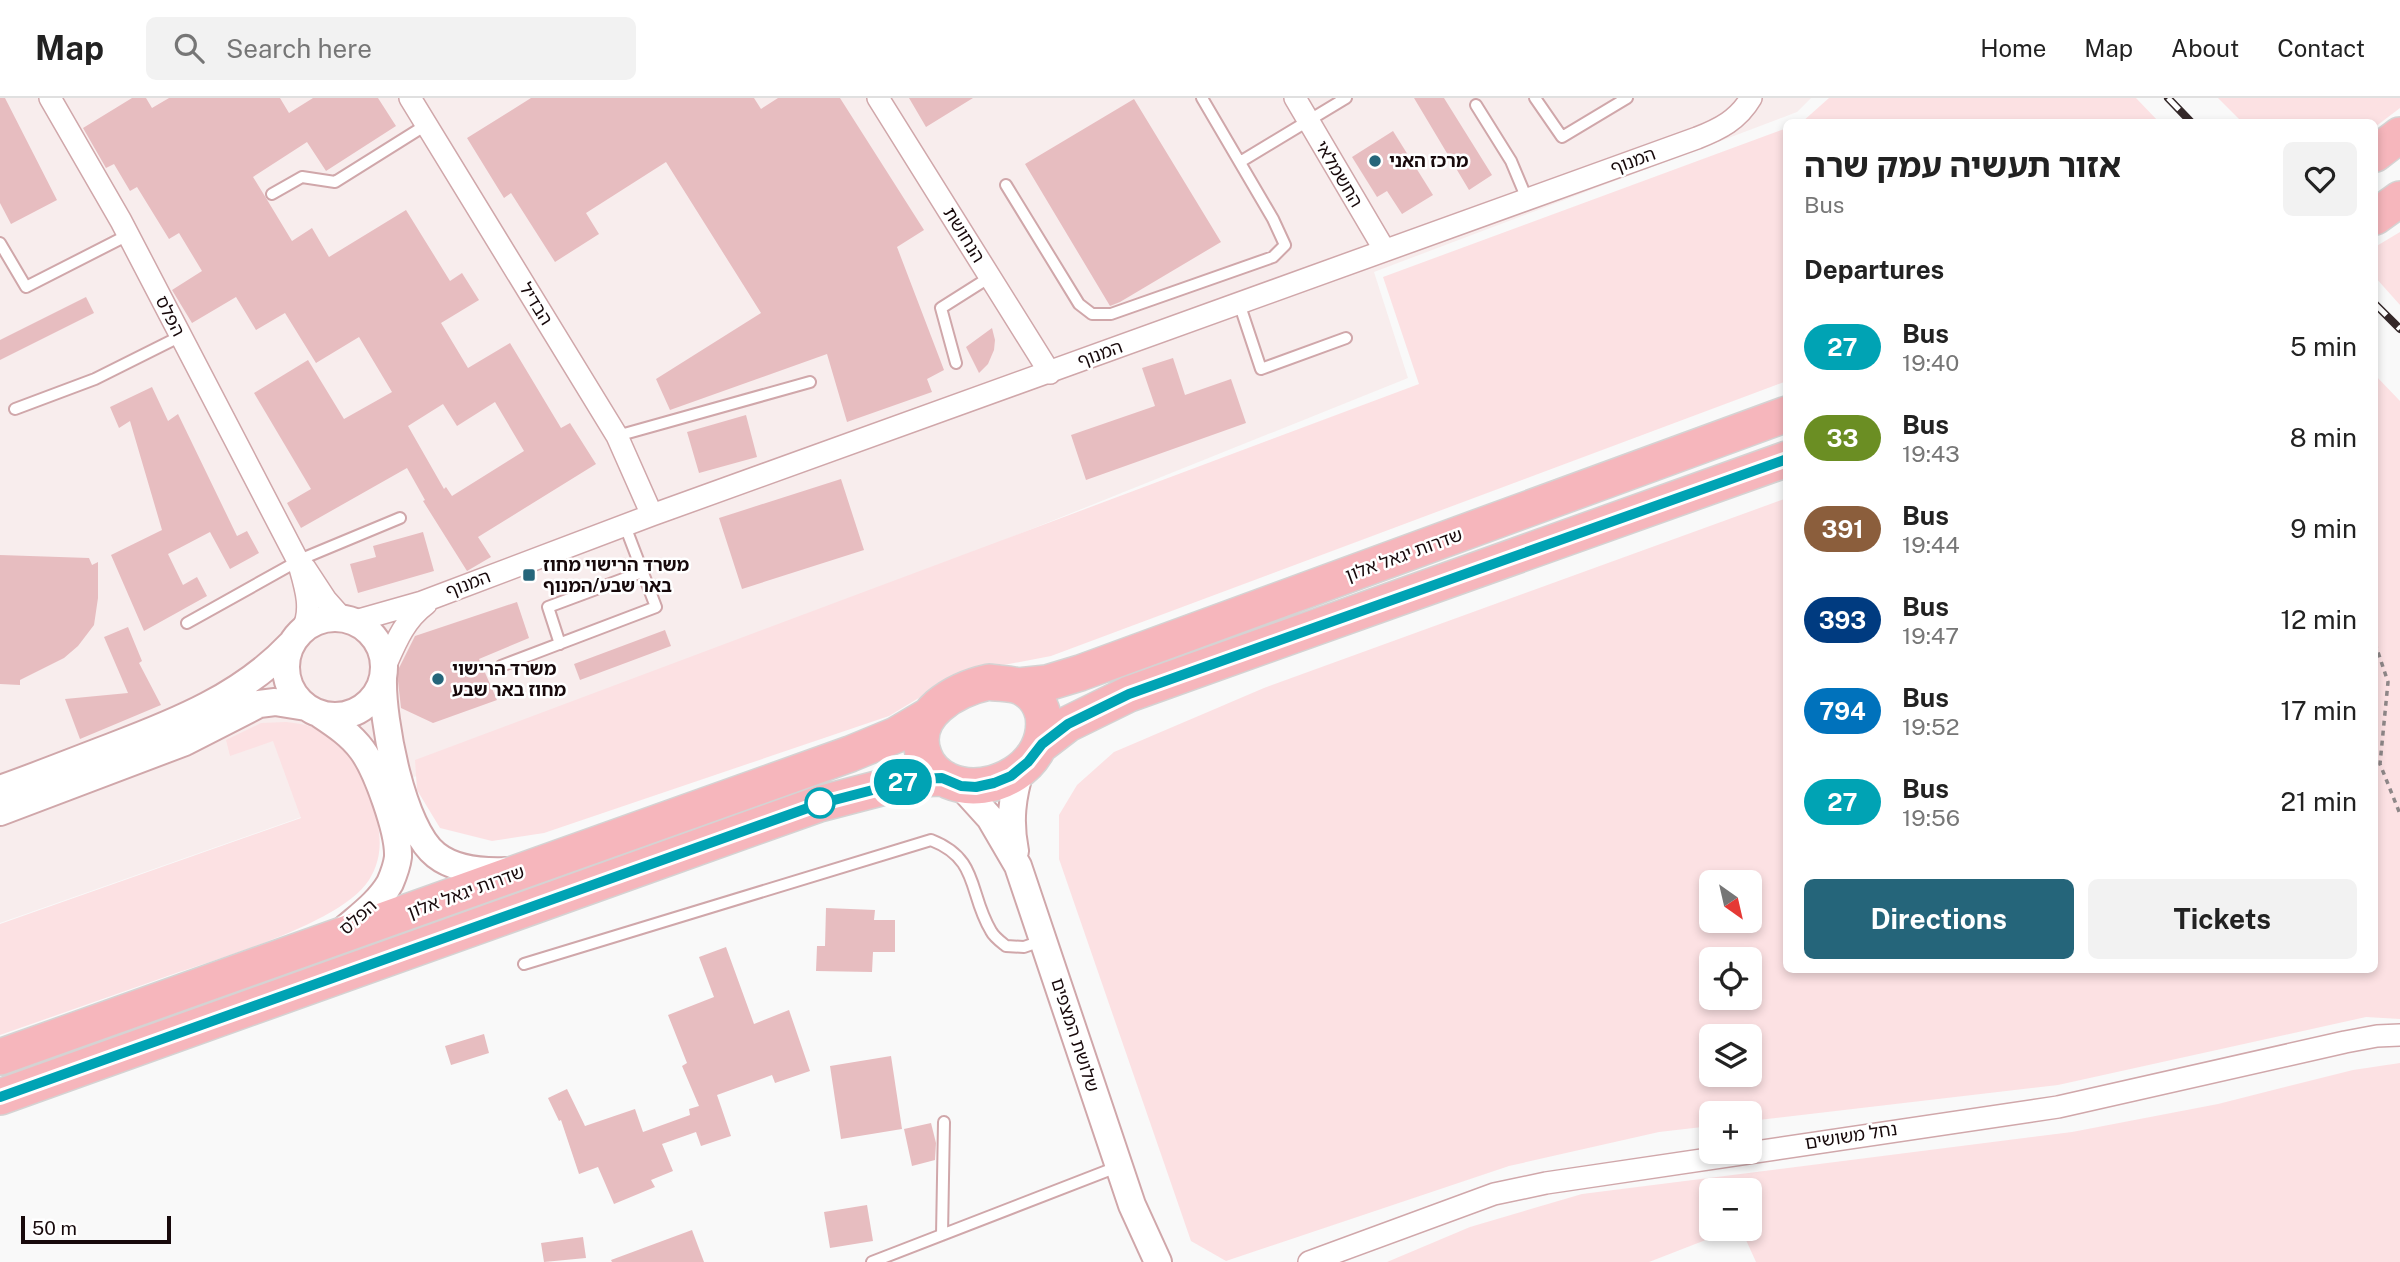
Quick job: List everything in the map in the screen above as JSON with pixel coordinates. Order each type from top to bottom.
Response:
[{"type":"highway","points":[[2378,152],[2400,135]]},
{"type":"highway","points":[[2378,215],[2400,199]]},
{"type":"highway","name":"שדרות יגאל אלון","points":[[1018,686],[1080,673],[1783,415]]},
{"type":"highway","points":[[1031,756],[1045,729],[1042,710],[1033,694],[1018,686],[989,682],[970,686],[945,699],[928,716],[921,730],[920,746],[928,765],[951,782],[976,787],[994,783],[1031,756],[1068,724],[1129,694],[1783,460]]},
{"type":"highway","name":"שדרות יגאל אלון","points":[[0,1057],[850,754],[896,735],[928,716]]},
{"type":"highway","name":"שדרות יגאל אלון","points":[[0,1097],[819,804],[915,779],[951,782]]},
{"type":"street","name":"הפלס","points":[[50,98],[128,235],[285,537],[326,600],[348,620]]},
{"type":"street","name":"הבדיל","points":[[410,98],[617,436],[652,515]]},
{"type":"street","name":"הנחושת","points":[[878,98],[1050,373]]},
{"type":"street","name":"החשמלאי","points":[[1295,98],[1384,250]]},
{"type":"street","name":"המנוף","points":[[348,620],[438,596],[652,515],[1722,128],[1743,110],[1751,98]]},
{"type":"street","name":"הפלס","points":[[297,637],[307,621],[299,560]]},
{"type":"street","name":"המנוף","points":[[384,673],[404,627],[416,611],[438,596]]},
{"type":"street","points":[[0,789],[139,736],[206,707],[271,664],[314,622],[328,618],[348,620],[374,636],[383,657],[385,722],[402,790],[423,841],[435,855],[468,869],[496,872],[530,869]]},
{"type":"street","points":[[297,637],[286,657],[287,678],[295,697],[313,711]]},
{"type":"street","points":[[0,812],[185,742],[259,704],[275,702],[337,716],[353,713],[367,704],[377,692],[384,673]]},
{"type":"street","name":"הפלס","points":[[313,711],[352,739],[375,772],[395,835],[398,858],[391,881],[377,902],[334,939]]},
{"type":"street","name":"שלושת המצפים","points":[[1031,756],[1013,792],[1011,816],[1018,866],[1132,1205],[1157,1262]]},
{"type":"street","name":"שלושת המצפים","points":[[951,782],[989,818],[1018,866]]},
{"type":"street","name":"נחל משושים","points":[[1308,1262],[1494,1194],[1546,1183],[2058,1107],[2345,1042],[2400,1035]]},
{"type":"street","name":"שלושת המצפים","points":[[1132,1205],[1140,1262]]},
{"type":"lane","points":[[1006,185],[1080,304],[1092,314],[1111,314],[1273,257],[1285,245],[1273,219],[1202,98]]},
{"type":"lane","points":[[1240,162],[1346,98]]},
{"type":"lane","points":[[1535,98],[1562,137],[1627,98]]},
{"type":"lane","points":[[1475,105],[1511,161],[1527,199]]},
{"type":"lane","points":[[272,194],[302,177],[335,182],[426,125]]},
{"type":"lane","points":[[0,243],[26,287],[128,235]]},
{"type":"lane","points":[[956,363],[941,308],[990,277]]},
{"type":"lane","points":[[1239,303],[1261,369],[1346,338]]},
{"type":"lane","points":[[15,409],[95,379],[181,336]]},
{"type":"lane","points":[[617,436],[810,382]]},
{"type":"lane","points":[[187,623],[299,560],[400,517]]},
{"type":"lane","points":[[501,666],[656,607],[625,526]]},
{"type":"lane","points":[[560,644],[548,607],[642,572]]},
{"type":"lane","points":[[524,964],[931,840],[949,847],[966,865],[991,932],[1006,946],[1024,947],[1044,940]]},
{"type":"lane","points":[[942,1235],[944,1122]]},
{"type":"lane","points":[[872,1262],[1119,1167]]},
{"type":"path","points":[[2378,652],[2388,682],[2380,764],[2400,814]]},
{"type":"shaded area","points":[[0,98],[1811,98],[1797,112],[1374,272],[1408,378],[404,781],[0,923]]},
{"type":"shaded area","points":[[1829,98],[2136,98],[2156,119],[1805,119]]},
{"type":"shaded area","points":[[2218,98],[2400,98],[2400,108],[2378,125],[2378,119],[2239,119]]},
{"type":"shaded area","points":[[1783,129],[1783,382],[1051,656],[972,671],[942,684],[889,716],[544,833],[492,841],[440,828],[417,790],[415,760],[1419,384],[1383,277]]},
{"type":"shaded area","points":[[2400,232],[2400,305],[2378,280],[2378,245]]},
{"type":"shaded area","points":[[2378,378],[2400,401],[2400,1019],[2366,1017],[2058,1085],[1762,1120],[1762,1101],[1699,1101],[1699,1127],[1659,1132],[1509,1166],[1226,1261],[1191,1241],[1059,859],[1059,815],[1077,785],[1114,752],[1264,688],[1783,499],[1783,973],[2378,973]]},
{"type":"shaded area","points":[[286,722],[312,727],[331,738],[348,754],[361,773],[373,804],[380,837],[378,858],[369,880],[354,896],[332,911],[276,938],[0,1035],[0,924],[301,818],[273,741],[230,756],[226,740],[261,723]]},
{"type":"shaded area","points":[[2400,1063],[2400,1262],[1756,1262],[1746,1241],[1762,1241],[1762,1178],[1708,1178],[2072,1132],[2218,1104],[2353,1070]]},
{"type":"shaded area","points":[[1699,1179],[1699,1241],[1703,1241],[1649,1262],[1387,1262],[1470,1227],[1582,1194]]},
{"type":"building","points":[[0,98],[5,98],[57,200],[11,224],[0,203]]},
{"type":"building","points":[[132,98],[146,98],[152,108],[169,98],[280,98],[289,113],[313,98],[378,98],[396,126],[326,171],[307,142],[253,177],[292,241],[312,228],[329,257],[406,210],[450,281],[462,273],[479,300],[441,323],[468,368],[510,343],[561,428],[570,423],[596,464],[478,537],[491,557],[467,571],[423,501],[425,500],[407,468],[301,528],[287,503],[311,489],[254,393],[308,360],[344,419],[392,392],[359,337],[316,363],[285,313],[256,330],[236,297],[192,323],[172,290],[202,271],[179,233],[169,239],[137,187],[130,191],[114,164],[106,168],[83,128]],"holes":[[[495,402],[524,451],[452,496],[446,487],[444,489],[408,426],[443,404],[457,426]]]},
{"type":"building","points":[[531,98],[754,98],[761,109],[778,98],[840,98],[924,230],[897,247],[944,370],[927,379],[932,392],[847,422],[827,354],[670,410],[656,379],[761,313],[666,162],[586,213],[599,234],[555,262],[511,193],[504,198],[467,138]]},
{"type":"building","points":[[909,98],[973,98],[926,127]]},
{"type":"building","points":[[1414,98],[1444,98],[1492,175],[1469,190]]},
{"type":"building","points":[[1134,99],[1221,242],[1110,306],[1025,164]]},
{"type":"building","points":[[1393,131],[1433,195],[1402,214],[1387,191],[1377,197],[1352,157]]},
{"type":"building","points":[[86,297],[94,313],[0,360],[0,340]]},
{"type":"building","points":[[992,328],[994,350],[988,364],[979,373],[966,347]]},
{"type":"building","points":[[1173,358],[1185,395],[1231,379],[1246,423],[1086,480],[1071,435],[1155,406],[1142,368]]},
{"type":"building","points":[[152,387],[168,421],[178,414],[237,536],[247,531],[259,553],[230,569],[210,532],[168,554],[183,585],[197,577],[207,596],[144,631],[111,555],[162,530],[130,421],[119,428],[110,407]]},
{"type":"building","points":[[746,415],[757,457],[699,473],[687,432]]},
{"type":"building","points":[[841,479],[864,550],[742,589],[719,518]]},
{"type":"building","points":[[423,532],[434,571],[358,593],[350,564],[376,557],[373,546]]},
{"type":"building","points":[[0,555],[89,558],[92,565],[98,562],[98,598],[94,625],[78,646],[64,658],[20,680],[20,685],[0,684]]},
{"type":"building","name":"משרד הרישוי מחוז באר שבע","points":[[517,602],[529,638],[479,659],[497,700],[433,723],[401,708],[397,672],[415,636]]},
{"type":"building","points":[[128,627],[142,661],[139,663],[161,705],[80,739],[65,699],[128,693],[104,637]]},
{"type":"building","points":[[665,630],[671,646],[580,680],[574,664]]},
{"type":"building","points":[[826,908],[875,910],[874,920],[895,920],[895,952],[873,952],[872,972],[816,971],[817,946],[825,946]]},
{"type":"building","points":[[726,947],[754,1024],[789,1010],[810,1071],[775,1083],[772,1075],[717,1095],[731,1136],[701,1146],[696,1132],[662,1144],[673,1171],[651,1180],[655,1187],[614,1204],[598,1167],[579,1174],[561,1120],[559,1121],[548,1098],[567,1089],[585,1126],[635,1109],[643,1132],[690,1115],[689,1109],[699,1106],[682,1066],[687,1063],[668,1015],[714,997],[699,957]]},
{"type":"building","points":[[484,1034],[489,1053],[451,1065],[445,1046]]},
{"type":"building","points":[[891,1056],[902,1129],[841,1139],[830,1066]]},
{"type":"building","points":[[931,1123],[936,1143],[935,1160],[912,1166],[904,1129]]},
{"type":"building","points":[[867,1205],[873,1241],[830,1248],[824,1212]]},
{"type":"building","points":[[692,1230],[704,1262],[611,1260]]},
{"type":"building","points":[[583,1237],[586,1258],[544,1262],[541,1243]]},
{"type":"railway","points":[[2168,98],[2188,119]]},
{"type":"railway","points":[[2378,307],[2400,329]]},
{"type":"bus line","name":"27","points":[[0,1097],[819,804],[915,779],[942,778],[961,786],[976,787],[994,783],[1011,776],[1028,762],[1042,744],[1068,724],[1129,694],[1783,460]]},
{"type":"place","name":"מרכז האני","points":[[1375,161]]},
{"type":"place","name":"משרד הרישוי מחוז באר שבע/המנוף","points":[[529,575]]},
{"type":"place","name":"משרד הרישוי מחוז באר שבע","points":[[438,679]]}]
